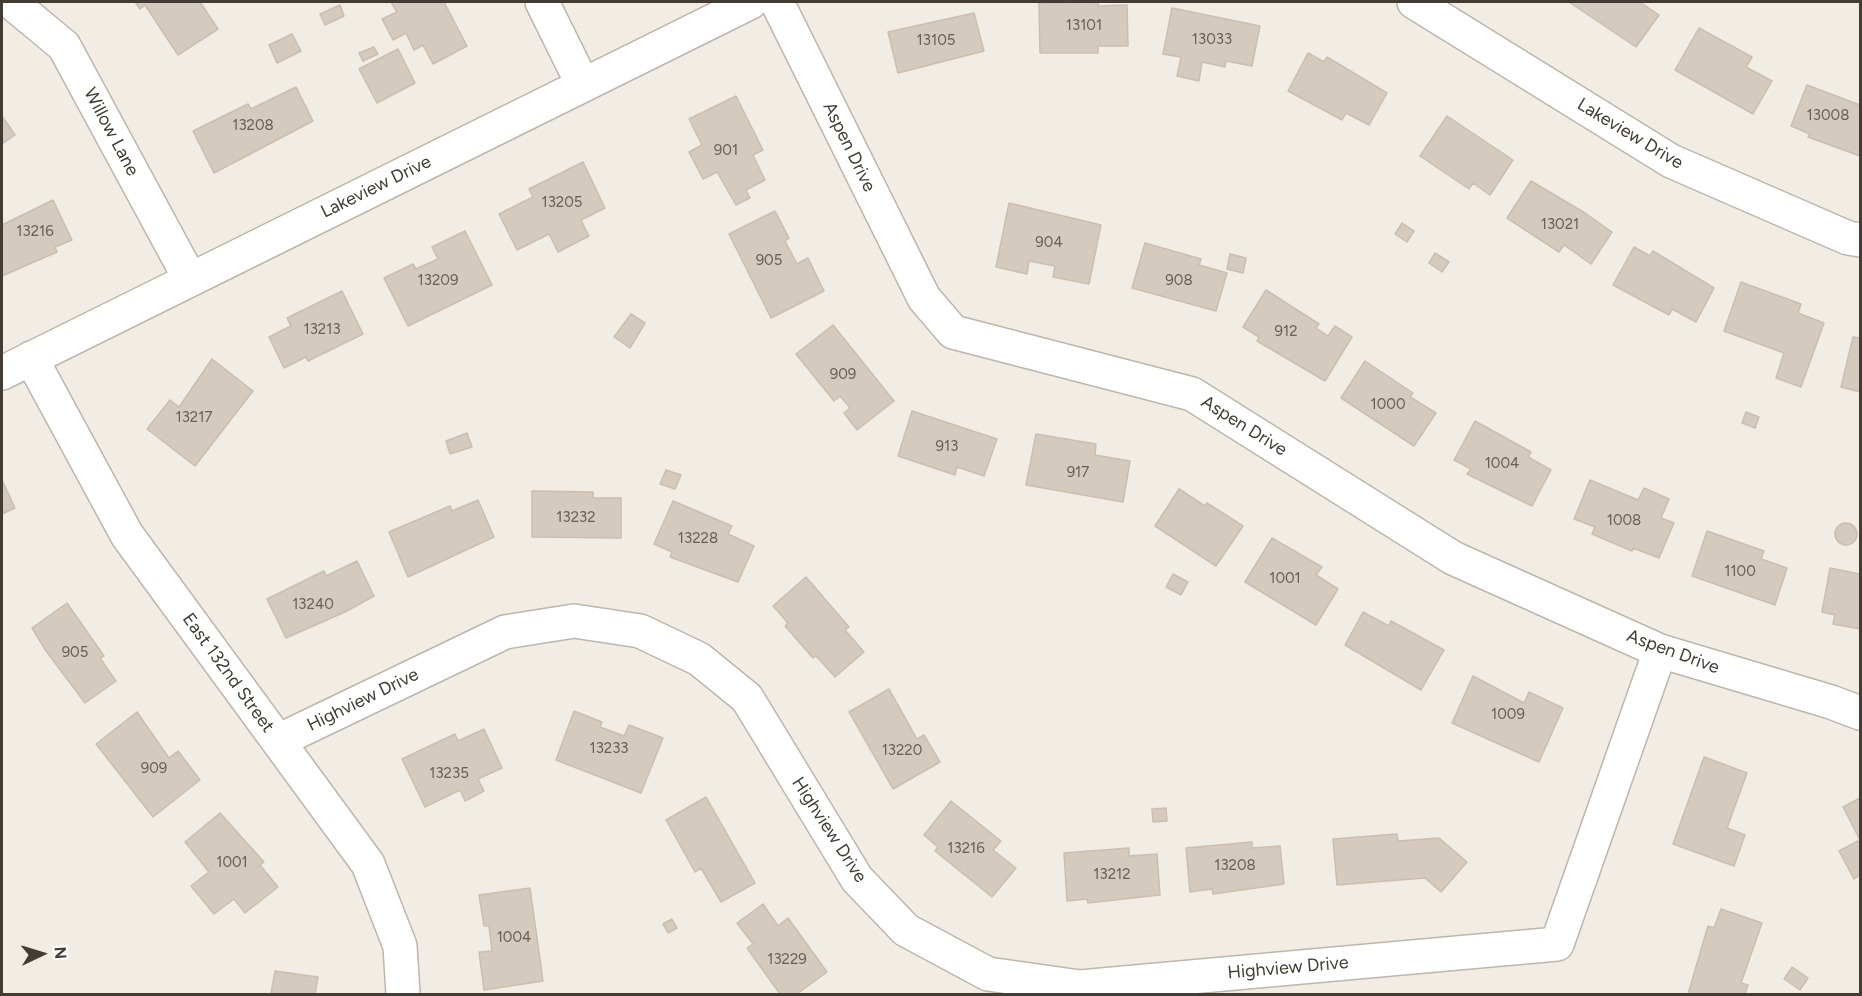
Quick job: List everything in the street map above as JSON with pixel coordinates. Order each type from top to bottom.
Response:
[{"type":"street","name":"Willow Lane","points":[[11,2],[64,46],[190,279]]},
{"type":"street","points":[[542,2],[583,85]]},
{"type":"street","name":"Lakeview Drive","points":[[2,373],[751,2]]},
{"type":"street","name":"Aspen Drive","points":[[777,2],[924,298],[953,332],[1192,394],[1453,558],[1660,651],[1831,702],[1860,713]]},
{"type":"street","name":"Lakeview Drive","points":[[1414,2],[1671,161],[1848,238],[1860,240]]},
{"type":"street","name":"East 132nd Street","points":[[31,358],[128,536],[368,864],[400,946],[403,994]]},
{"type":"street","name":"Highview Drive","points":[[278,741],[505,632],[574,621],[640,632],[699,659],[747,698],[858,879],[906,930],[988,974],[1080,987],[1557,944],[1660,651]]},
{"type":"building","points":[[135,2],[200,2],[218,29],[178,55],[145,5],[140,9]]},
{"type":"building","points":[[391,2],[444,2],[467,46],[433,64],[423,45],[414,50],[406,33],[393,40],[382,19],[397,12]]},
{"type":"building","points":[[1098,2],[1098,6],[1127,5],[1128,46],[1098,46],[1098,53],[1040,53],[1039,3]]},
{"type":"building","points":[[1569,2],[1640,2],[1659,15],[1636,47]]},
{"type":"building","points":[[340,5],[344,16],[325,25],[320,14]]},
{"type":"building","points":[[1172,8],[1260,26],[1252,66],[1226,61],[1225,67],[1202,62],[1199,81],[1177,76],[1181,57],[1163,54]]},
{"type":"building","points":[[974,13],[984,51],[898,73],[888,32]]},
{"type":"building","points":[[1699,28],[1752,57],[1746,67],[1772,81],[1753,114],[1675,70]]},
{"type":"building","points":[[292,34],[301,51],[277,63],[269,45]]},
{"type":"building","points":[[374,47],[378,54],[363,61],[359,53]]},
{"type":"building","points":[[398,49],[415,83],[377,103],[359,69]]},
{"type":"building","points":[[1308,53],[1324,62],[1327,57],[1387,93],[1369,125],[1346,113],[1342,120],[1288,91]]},
{"type":"building","points":[[1807,85],[1860,105],[1860,156],[1808,137],[1810,134],[1791,126]]},
{"type":"building","points":[[296,87],[313,121],[214,173],[193,131],[248,104],[251,109]]},
{"type":"building","points":[[736,96],[763,150],[753,155],[765,180],[746,190],[750,198],[736,205],[717,172],[703,179],[689,152],[702,145],[689,119]]},
{"type":"building","points":[[2,116],[15,135],[2,144]]},
{"type":"building","points":[[1447,116],[1513,160],[1490,195],[1473,183],[1469,189],[1420,156]]},
{"type":"building","points":[[583,162],[605,208],[581,220],[589,236],[558,252],[549,234],[517,250],[499,214],[533,197],[529,189]]},
{"type":"building","points":[[1531,181],[1612,232],[1591,264],[1564,245],[1559,252],[1507,218]]},
{"type":"building","points":[[53,200],[72,240],[55,247],[57,252],[2,276],[2,225]]},
{"type":"building","points":[[1009,203],[1101,225],[1089,284],[1053,277],[1055,266],[1029,261],[1027,274],[996,267]]},
{"type":"building","points":[[775,211],[789,238],[785,241],[797,264],[808,258],[824,291],[771,318],[729,234]]},
{"type":"building","points":[[1402,223],[1414,231],[1407,242],[1395,234]]},
{"type":"building","points":[[465,231],[492,285],[408,326],[384,278],[413,264],[416,269],[438,259],[432,247]]},
{"type":"building","points":[[1145,243],[1201,259],[1199,265],[1227,273],[1216,311],[1132,288]]},
{"type":"building","points":[[1634,247],[1650,256],[1653,251],[1714,288],[1696,322],[1672,309],[1669,315],[1613,285]]},
{"type":"building","points":[[1435,253],[1449,262],[1442,272],[1429,263]]},
{"type":"building","points":[[1230,254],[1246,258],[1243,273],[1227,269]]},
{"type":"building","points":[[1741,282],[1801,304],[1798,313],[1824,323],[1801,387],[1776,378],[1784,353],[1724,331]]},
{"type":"building","points":[[1266,290],[1319,324],[1316,328],[1328,336],[1335,326],[1352,337],[1325,381],[1257,341],[1259,337],[1243,327]]},
{"type":"building","points":[[342,291],[363,334],[308,361],[306,357],[284,368],[269,337],[291,326],[287,318]]},
{"type":"building","points":[[631,314],[645,323],[630,348],[614,337]]},
{"type":"building","points":[[833,325],[894,401],[857,430],[844,413],[850,408],[840,396],[834,401],[796,354]]},
{"type":"building","points":[[1853,337],[1860,338],[1860,392],[1841,387]]},
{"type":"building","points":[[212,359],[253,391],[195,466],[147,429],[170,400],[179,407]]},
{"type":"building","points":[[1365,361],[1413,393],[1410,397],[1436,413],[1414,446],[1341,398]]},
{"type":"building","points":[[912,411],[997,439],[984,476],[957,467],[955,475],[898,456]]},
{"type":"building","points":[[1746,412],[1759,417],[1755,428],[1742,423]]},
{"type":"building","points":[[1475,421],[1531,452],[1528,457],[1551,470],[1532,506],[1467,474],[1471,469],[1454,460]]},
{"type":"building","points":[[467,433],[472,447],[450,454],[446,441]]},
{"type":"building","points":[[1036,434],[1096,444],[1095,455],[1130,461],[1123,502],[1026,485]]},
{"type":"building","points":[[666,470],[681,475],[675,489],[660,484]]},
{"type":"building","points":[[2,480],[15,508],[2,514]]},
{"type":"building","points":[[1590,480],[1638,500],[1644,488],[1669,499],[1661,518],[1674,523],[1659,558],[1633,548],[1632,551],[1592,534],[1595,527],[1574,519]]},
{"type":"building","points":[[1179,489],[1205,506],[1207,503],[1243,526],[1216,566],[1155,526]]},
{"type":"building","points":[[532,491],[593,492],[593,498],[621,498],[621,538],[532,537]]},
{"type":"building","points":[[478,500],[494,537],[408,577],[389,532],[450,506],[452,511]]},
{"type":"building","points":[[673,501],[732,526],[728,534],[754,546],[738,582],[670,557],[672,552],[654,544]]},
{"type":"building","points":[[1846,523],[1856,530],[1857,534],[1850,544],[1846,545],[1836,538],[1835,534],[1842,524]]},
{"type":"building","points":[[1707,531],[1764,551],[1761,559],[1787,568],[1775,605],[1692,576]]},
{"type":"building","points":[[1272,538],[1322,567],[1316,575],[1338,589],[1316,625],[1245,582]]},
{"type":"building","points":[[357,561],[374,596],[345,612],[286,638],[267,599],[324,571],[326,576]]},
{"type":"building","points":[[1830,568],[1860,574],[1860,629],[1833,624],[1835,615],[1822,612]]},
{"type":"building","points":[[1173,574],[1188,582],[1181,595],[1166,587]]},
{"type":"building","points":[[806,577],[849,627],[845,630],[864,652],[835,677],[816,656],[813,658],[785,626],[788,623],[773,606]]},
{"type":"building","points":[[67,603],[104,656],[100,658],[116,681],[85,703],[46,651],[32,628]]},
{"type":"building","points":[[1363,612],[1389,626],[1391,621],[1444,650],[1421,690],[1345,645]]},
{"type":"building","points":[[1473,676],[1524,703],[1529,692],[1563,708],[1539,762],[1452,723]]},
{"type":"building","points":[[889,689],[917,739],[924,735],[940,762],[893,789],[849,712]]},
{"type":"building","points":[[574,711],[602,722],[600,727],[624,736],[629,725],[663,738],[641,793],[556,760]]},
{"type":"building","points":[[137,712],[169,758],[178,751],[200,780],[153,817],[96,744]]},
{"type":"building","points":[[484,729],[502,768],[478,779],[484,791],[465,801],[460,790],[425,807],[402,759],[455,734],[458,741]]},
{"type":"building","points":[[1704,757],[1747,773],[1727,828],[1745,835],[1734,866],[1673,844]]},
{"type":"building","points":[[706,797],[755,883],[721,902],[701,868],[695,872],[666,820]]},
{"type":"building","points":[[1860,798],[1860,840],[1843,807]]},
{"type":"building","points":[[951,801],[1001,841],[993,850],[1016,868],[992,897],[935,851],[938,847],[924,835]]},
{"type":"building","points":[[1166,808],[1167,821],[1153,822],[1152,809]]},
{"type":"building","points":[[220,813],[264,862],[260,865],[278,887],[245,913],[234,899],[214,914],[191,886],[209,872],[185,842]]},
{"type":"building","points":[[1397,834],[1398,841],[1439,838],[1467,862],[1441,892],[1425,878],[1337,885],[1333,839]]},
{"type":"building","points":[[1860,840],[1860,875],[1854,879],[1839,851]]},
{"type":"building","points":[[1252,842],[1252,848],[1280,846],[1284,884],[1213,894],[1212,889],[1190,892],[1186,848]]},
{"type":"building","points":[[1129,848],[1129,856],[1157,854],[1160,895],[1088,903],[1087,899],[1067,901],[1064,853]]},
{"type":"building","points":[[530,888],[543,981],[484,990],[479,952],[492,951],[489,926],[484,926],[479,895]]},
{"type":"building","points":[[763,904],[778,926],[788,918],[827,972],[797,994],[780,994],[747,948],[753,944],[737,923]]},
{"type":"building","points":[[1721,909],[1762,923],[1741,983],[1748,985],[1745,994],[1688,994],[1708,926],[1714,928]]},
{"type":"building","points":[[672,919],[677,928],[668,933],[663,924]]},
{"type":"building","points":[[1792,967],[1808,978],[1800,990],[1784,979]]},
{"type":"building","points":[[275,971],[318,977],[315,994],[271,994]]}]
